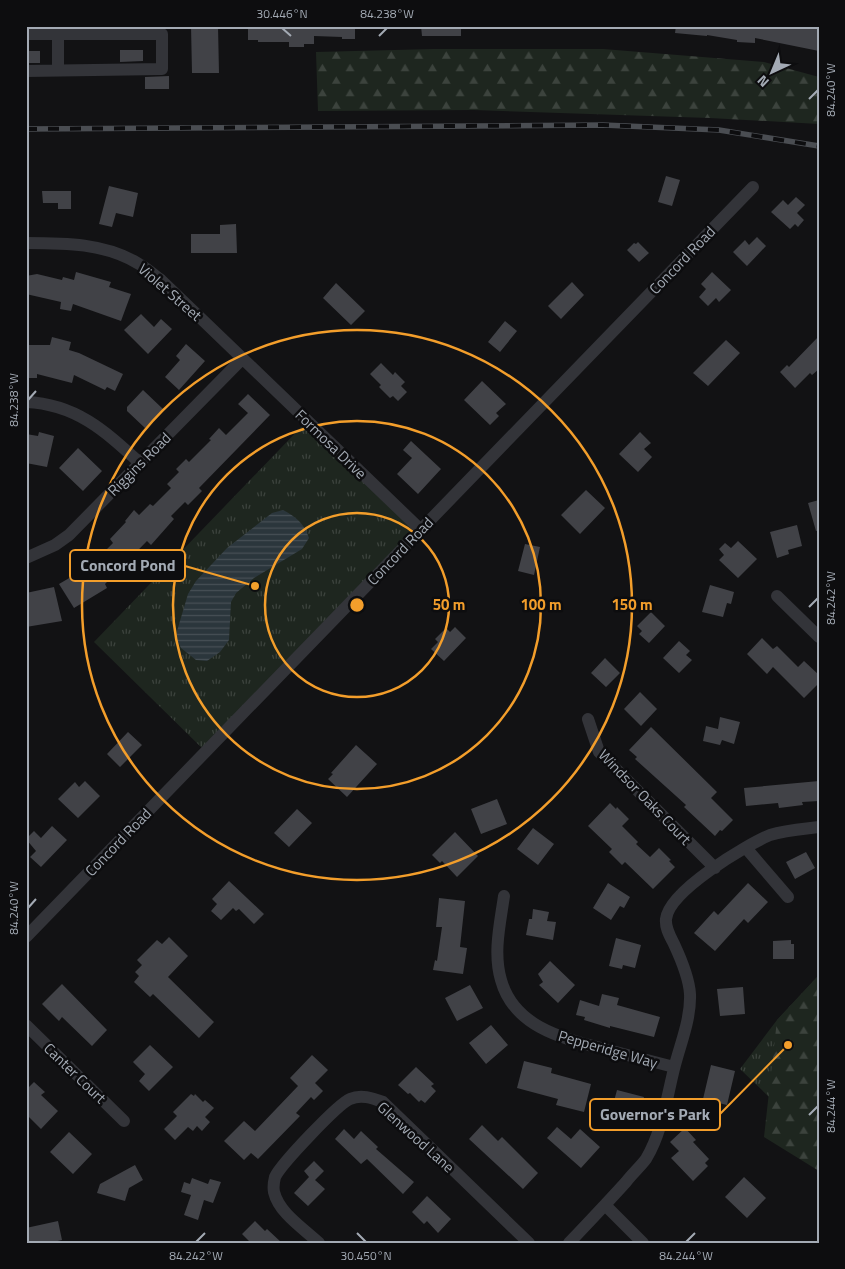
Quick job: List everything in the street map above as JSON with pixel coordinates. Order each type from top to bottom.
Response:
[{"type":"street","points":[[58,30],[58,70]]},
{"type":"street","points":[[26,34],[58,30],[162,34],[162,69],[26,71]]},
{"type":"street","name":"Concord Road","points":[[26,937],[753,187]]},
{"type":"street","name":"Violet Street","points":[[26,244],[75,244],[110,252],[138,263],[161,280],[242,359]]},
{"type":"street","name":"Formosa Drive","points":[[242,359],[421,530]]},
{"type":"street","name":"Riggins Road","points":[[26,558],[55,545],[69,535],[242,359]]},
{"type":"street","points":[[26,402],[56,406],[90,421],[106,432],[140,463]]},
{"type":"street","points":[[777,596],[819,638]]},
{"type":"street","name":"Windsor Oaks Court","points":[[588,719],[599,752],[714,868]]},
{"type":"street","points":[[569,1243],[605,1206],[646,1159],[662,1116],[687,1021],[690,992],[684,967],[668,932],[666,919],[671,905],[680,894],[714,868],[746,848],[771,835],[819,827]]},
{"type":"street","points":[[746,848],[788,897]]},
{"type":"street","name":"Pepperidge Way","points":[[504,896],[497,945],[498,961],[501,979],[515,1008],[536,1026],[563,1038],[674,1068]]},
{"type":"street","name":"Canter Court","points":[[26,1025],[124,1121]]},
{"type":"street","name":"Glenwood Lane","points":[[319,1243],[278,1202],[273,1190],[275,1178],[281,1167],[342,1103],[350,1098],[360,1096],[371,1097],[383,1102],[529,1243]]},
{"type":"street","points":[[605,1206],[643,1243]]},
{"type":"green space","points":[[434,49],[603,49],[764,62],[819,77],[819,124],[710,118],[474,110],[318,111],[316,52]]},
{"type":"green space","points":[[304,424],[416,530],[204,750],[94,642]]},
{"type":"green space","points":[[819,975],[819,1145],[740,1069],[777,1020]]},
{"type":"green space","points":[[819,975],[819,1171],[764,1137],[777,1020]]},
{"type":"shaded area","points":[[283,510],[299,521],[305,528],[309,538],[302,549],[254,578],[236,593],[231,602],[229,640],[220,652],[207,661],[196,660],[181,648],[177,640],[177,631],[188,594],[196,581],[227,548],[272,513]]},
{"type":"building","points":[[191,26],[218,26],[219,73],[192,73]]},
{"type":"building","points":[[248,26],[355,26],[355,39],[314,36],[314,44],[304,44],[304,47],[289,47],[289,42],[258,42],[258,40],[248,40]]},
{"type":"building","points":[[421,26],[461,26],[461,36],[422,36]]},
{"type":"building","points":[[676,26],[819,26],[819,51],[755,38],[755,43],[737,42],[737,40],[707,35],[675,33]]},
{"type":"building","points":[[120,50],[143,50],[143,61],[120,62]]},
{"type":"building","points":[[26,51],[40,51],[40,63],[26,63]]},
{"type":"building","points":[[169,76],[169,89],[145,89],[145,77]]},
{"type":"building","points":[[666,176],[680,180],[672,206],[658,202]]},
{"type":"building","points":[[109,186],[138,193],[133,217],[116,213],[112,227],[99,224]]},
{"type":"building","points":[[42,191],[71,191],[71,209],[58,209],[58,203],[43,203]]},
{"type":"building","points":[[796,197],[805,205],[797,213],[804,220],[798,227],[795,224],[790,229],[771,212],[783,200],[788,205]]},
{"type":"building","points":[[236,224],[237,253],[191,253],[191,234],[220,234],[220,225]]},
{"type":"building","points":[[757,237],[766,246],[747,266],[733,252],[745,240],[749,245]]},
{"type":"building","points":[[638,242],[649,253],[639,262],[627,250],[634,243]]},
{"type":"building","points":[[76,272],[111,282],[109,287],[131,294],[121,321],[73,304],[71,311],[60,309],[61,302],[26,294],[26,276],[37,274],[62,280],[63,277],[74,280]]},
{"type":"building","points":[[712,272],[731,290],[719,302],[716,298],[708,306],[699,297],[706,289],[701,284]]},
{"type":"building","points":[[572,282],[584,295],[561,319],[548,306]]},
{"type":"building","points":[[336,283],[365,311],[351,325],[323,298]]},
{"type":"building","points":[[141,314],[154,327],[161,319],[172,329],[148,354],[124,330]]},
{"type":"building","points":[[505,321],[517,331],[500,352],[488,342]]},
{"type":"building","points":[[819,336],[819,369],[812,375],[810,373],[795,388],[780,372],[787,365],[789,367]]},
{"type":"building","points":[[52,337],[71,342],[69,350],[123,374],[115,391],[107,387],[105,390],[74,375],[72,383],[37,374],[37,378],[26,378],[26,345],[50,345]]},
{"type":"building","points":[[726,340],[740,353],[708,386],[693,373]]},
{"type":"building","points":[[186,344],[205,361],[179,390],[165,377],[180,360],[176,356]]},
{"type":"building","points":[[381,363],[393,375],[395,372],[405,382],[401,386],[407,392],[398,401],[393,396],[390,398],[370,374]]},
{"type":"building","points":[[482,381],[506,404],[496,413],[499,416],[490,425],[464,400]]},
{"type":"building","points":[[143,390],[163,409],[145,428],[127,411],[127,407]]},
{"type":"building","points":[[248,394],[270,415],[199,488],[202,491],[188,505],[185,502],[171,516],[174,519],[151,545],[147,541],[105,584],[107,588],[74,608],[59,584],[87,570],[89,573],[104,557],[102,554],[113,543],[110,539],[134,510],[139,515],[150,504],[153,506],[171,488],[167,484],[179,472],[176,469],[186,459],[189,462],[211,440],[209,439],[219,428],[226,435],[248,413],[238,404]]},
{"type":"building","points":[[39,432],[54,436],[47,467],[26,463],[26,434],[38,436]]},
{"type":"building","points":[[640,432],[651,443],[644,449],[652,457],[638,472],[619,454]]},
{"type":"building","points":[[411,441],[441,469],[418,494],[397,474],[412,458],[403,450]]},
{"type":"building","points":[[78,448],[102,471],[83,491],[59,468]]},
{"type":"building","points":[[586,490],[605,508],[580,534],[561,515]]},
{"type":"building","points":[[819,500],[819,530],[816,531],[808,503]]},
{"type":"building","points":[[797,525],[802,546],[788,550],[789,554],[777,558],[770,532]]},
{"type":"building","points":[[738,541],[757,559],[738,578],[719,560],[724,555],[719,549],[725,543],[731,548]]},
{"type":"building","points":[[525,544],[540,547],[534,575],[518,571]]},
{"type":"building","points":[[710,585],[734,592],[731,604],[727,603],[723,617],[702,612]]},
{"type":"building","points":[[54,587],[62,621],[26,627],[26,593]]},
{"type":"building","points":[[651,612],[665,626],[649,643],[639,634],[642,631],[637,626]]},
{"type":"building","points":[[455,627],[466,638],[444,661],[431,649],[438,642],[435,639],[446,628],[450,632]]},
{"type":"building","points":[[762,638],[773,649],[777,646],[798,667],[804,661],[819,675],[819,683],[804,698],[773,667],[767,674],[747,654]]},
{"type":"building","points":[[679,641],[690,651],[686,655],[692,660],[679,673],[663,658]]},
{"type":"building","points":[[605,658],[620,673],[606,687],[591,673]]},
{"type":"building","points":[[640,692],[657,709],[641,726],[624,709]]},
{"type":"building","points":[[720,717],[740,722],[734,744],[722,740],[720,745],[703,741],[706,726],[718,729]]},
{"type":"building","points":[[651,727],[717,792],[711,798],[733,820],[715,836],[684,807],[686,805],[635,759],[637,757],[629,750]]},
{"type":"building","points":[[128,732],[142,745],[120,767],[107,754]]},
{"type":"building","points":[[356,745],[377,764],[347,797],[328,779]]},
{"type":"building","points":[[85,781],[100,796],[78,818],[58,799],[75,782],[79,787]]},
{"type":"building","points":[[819,781],[819,801],[802,802],[803,805],[779,808],[778,803],[746,806],[744,788]]},
{"type":"building","points":[[497,799],[507,824],[481,834],[471,809]]},
{"type":"building","points":[[610,803],[629,819],[622,826],[638,842],[636,844],[650,857],[659,848],[675,867],[653,889],[625,862],[622,865],[609,852],[612,849],[588,826]]},
{"type":"building","points":[[297,809],[312,823],[289,847],[274,833]]},
{"type":"building","points":[[52,826],[67,840],[41,867],[30,857],[36,851],[26,839],[34,831],[41,838]]},
{"type":"building","points":[[533,828],[554,844],[538,865],[517,849]]},
{"type":"building","points":[[455,832],[478,856],[457,877],[442,861],[440,863],[432,855]]},
{"type":"building","points":[[806,852],[815,868],[795,879],[786,862]]},
{"type":"building","points":[[229,881],[264,914],[254,924],[239,909],[236,911],[233,908],[221,920],[211,911],[217,904],[212,899]]},
{"type":"building","points":[[608,883],[630,897],[624,908],[620,906],[611,920],[593,908]]},
{"type":"building","points":[[748,883],[768,902],[748,923],[744,919],[715,951],[694,933],[714,911],[718,915]]},
{"type":"building","points":[[439,898],[465,901],[460,947],[467,948],[463,974],[433,970],[435,960],[437,961],[442,927],[436,927]]},
{"type":"building","points":[[533,909],[549,912],[547,921],[556,922],[553,940],[526,935],[529,919],[532,919]]},
{"type":"building","points":[[169,937],[188,956],[168,977],[214,1022],[199,1038],[153,994],[150,997],[134,982],[139,976],[135,972],[142,965],[137,960],[157,940],[162,944]]},
{"type":"building","points":[[616,938],[641,945],[635,968],[623,965],[622,969],[609,966]]},
{"type":"building","points":[[791,940],[791,944],[794,944],[794,959],[773,959],[773,941]]},
{"type":"building","points":[[550,961],[575,985],[558,1003],[539,985],[543,982],[538,974]]},
{"type":"building","points":[[62,984],[107,1030],[92,1046],[62,1017],[59,1021],[42,1004]]},
{"type":"building","points":[[470,985],[483,1008],[457,1021],[445,998]]},
{"type":"building","points":[[743,987],[745,1014],[720,1016],[717,989]]},
{"type":"building","points":[[602,994],[619,998],[617,1005],[660,1017],[654,1037],[610,1026],[610,1028],[584,1020],[585,1017],[576,1015],[580,1000],[599,1006]]},
{"type":"building","points":[[491,1025],[508,1045],[486,1064],[469,1043]]},
{"type":"building","points":[[150,1045],[173,1067],[149,1091],[139,1081],[145,1074],[133,1062]]},
{"type":"building","points":[[312,1055],[328,1070],[315,1083],[323,1091],[314,1100],[311,1097],[296,1113],[300,1116],[258,1159],[251,1153],[244,1160],[224,1141],[244,1121],[255,1131],[298,1086],[290,1078]]},
{"type":"building","points":[[524,1061],[552,1068],[551,1073],[591,1084],[584,1112],[556,1105],[558,1099],[517,1088]]},
{"type":"building","points":[[711,1065],[735,1071],[727,1105],[703,1099]]},
{"type":"building","points":[[416,1067],[434,1084],[431,1086],[436,1091],[425,1103],[421,1100],[419,1102],[398,1085]]},
{"type":"building","points":[[34,1082],[45,1092],[41,1095],[58,1111],[41,1129],[26,1114],[26,1090]]},
{"type":"building","points":[[617,1090],[644,1097],[637,1124],[610,1116]]},
{"type":"building","points":[[191,1094],[194,1096],[195,1094],[203,1102],[205,1100],[214,1108],[205,1117],[210,1122],[202,1131],[197,1126],[193,1131],[188,1127],[175,1140],[164,1129],[177,1116],[173,1112]]},
{"type":"building","points":[[482,1125],[498,1141],[502,1137],[538,1173],[523,1189],[469,1139]]},
{"type":"building","points":[[557,1127],[571,1139],[580,1129],[600,1147],[581,1168],[547,1138]]},
{"type":"building","points":[[685,1128],[696,1140],[693,1142],[709,1159],[705,1163],[708,1166],[693,1181],[671,1158],[679,1151],[670,1142]]},
{"type":"building","points":[[344,1129],[354,1139],[361,1131],[378,1147],[376,1149],[414,1182],[403,1194],[367,1159],[361,1164],[335,1139]]},
{"type":"building","points":[[69,1132],[92,1154],[73,1174],[50,1152]]},
{"type":"building","points":[[314,1161],[324,1171],[315,1180],[325,1189],[308,1206],[294,1193],[309,1177],[304,1171]]},
{"type":"building","points":[[135,1165],[143,1180],[129,1188],[125,1201],[97,1193],[100,1184]]},
{"type":"building","points":[[744,1177],[766,1198],[747,1218],[725,1197]]},
{"type":"building","points":[[192,1178],[208,1184],[210,1179],[221,1182],[213,1203],[204,1200],[198,1220],[184,1215],[191,1195],[181,1192],[184,1182],[190,1184]]},
{"type":"building","points":[[427,1196],[451,1219],[438,1233],[427,1221],[424,1224],[412,1212]]},
{"type":"building","points":[[58,1221],[62,1240],[49,1243],[26,1243],[26,1228]]},
{"type":"building","points":[[255,1221],[282,1243],[251,1243],[242,1234]]},
{"type":"railway","points":[[26,129],[603,125],[719,130],[819,146]]},
{"type":"place","name":"Concord Pond","points":[[255,586]]},
{"type":"place","name":"Governor's Park","points":[[788,1045]]}]
